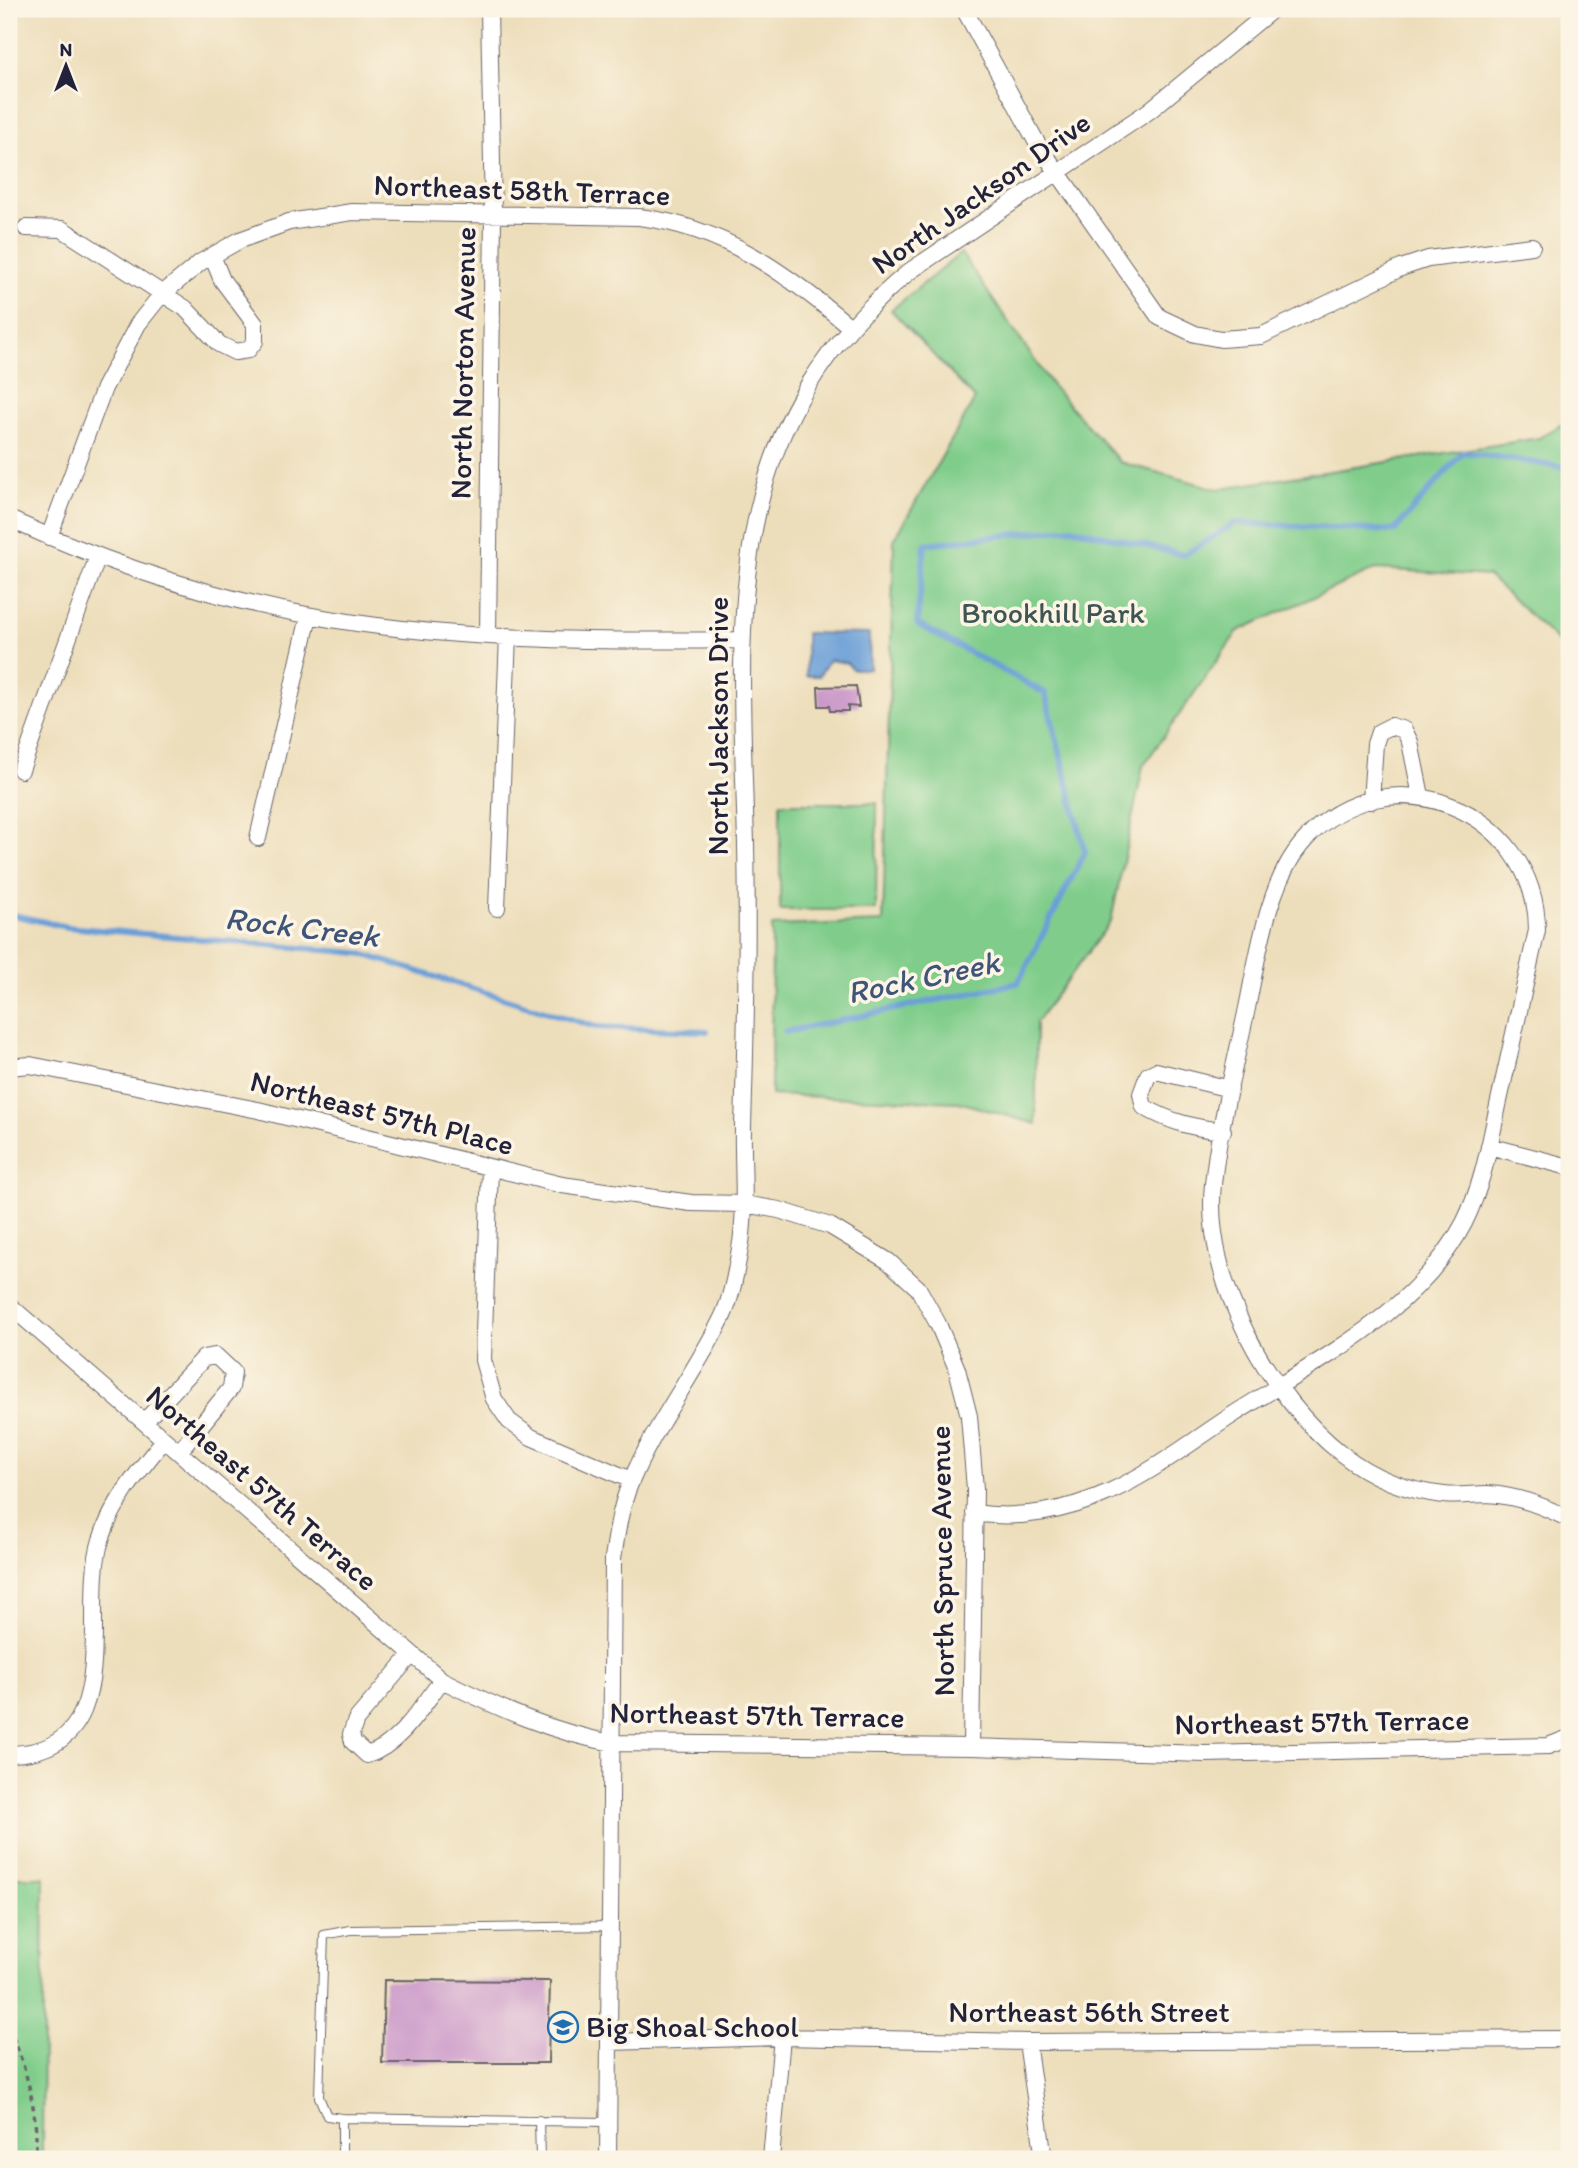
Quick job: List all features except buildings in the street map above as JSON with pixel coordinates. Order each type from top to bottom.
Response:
[{"type":"street","name":"North Norton Avenue","points":[[488,635],[492,215],[489,9]]},
{"type":"street","points":[[964,9],[1037,143],[1160,317],[1195,334],[1221,339],[1248,338],[1274,332],[1401,268],[1428,259],[1532,246]]},
{"type":"street","name":"North Jackson Drive","points":[[608,2159],[613,1558],[619,1519],[631,1480],[724,1314],[741,1245],[748,931],[741,640],[751,538],[776,447],[796,403],[817,368],[849,326],[910,271],[1149,111],[1273,9]]},
{"type":"street","name":"Northeast 58th Terrace","points":[[49,537],[104,388],[138,324],[161,295],[201,262],[213,258],[240,240],[289,222],[352,212],[639,217],[697,228],[765,261],[804,288],[849,326]]},
{"type":"street","points":[[26,228],[62,229],[185,308],[219,344],[235,352],[248,350],[255,341],[255,324],[222,280],[213,258]]},
{"type":"street","points":[[9,519],[98,556],[230,598],[309,615],[488,635],[614,640],[741,640]]},
{"type":"street","points":[[21,769],[98,556]]},
{"type":"street","points":[[258,838],[309,615]]},
{"type":"street","points":[[496,908],[508,636]]},
{"type":"street","points":[[1371,801],[1375,744],[1379,732],[1391,726],[1404,730],[1410,742],[1421,796]]},
{"type":"street","points":[[974,1513],[996,1516],[1024,1515],[1067,1507],[1107,1493],[1133,1480],[1278,1385],[1389,1312],[1437,1266],[1465,1220],[1480,1183],[1537,930],[1533,893],[1518,859],[1483,823],[1463,809],[1421,796],[1395,796],[1371,801],[1333,816],[1311,832],[1286,865],[1261,938],[1213,1185],[1219,1252],[1238,1317],[1278,1385],[1321,1435],[1342,1454],[1392,1483],[1447,1496],[1490,1494],[1519,1498],[1569,1519]]},
{"type":"street","name":"Northeast 57th Place","points":[[9,1067],[30,1065],[258,1110],[489,1168],[613,1193],[691,1203],[744,1204]]},
{"type":"street","points":[[1223,1131],[1194,1128],[1163,1119],[1144,1107],[1141,1094],[1147,1075],[1156,1071],[1190,1082],[1230,1089]]},
{"type":"street","points":[[1489,1146],[1569,1167]]},
{"type":"street","points":[[489,1168],[483,1360],[494,1399],[509,1421],[531,1437],[631,1480]]},
{"type":"street","name":"North Spruce Avenue","points":[[744,1204],[779,1210],[830,1226],[888,1261],[918,1288],[948,1346],[964,1392],[975,1464],[971,1746]]},
{"type":"street","name":"Northeast 57th Terrace","points":[[9,1305],[442,1680],[539,1725],[612,1743],[971,1746],[1205,1754],[1548,1746],[1569,1738]]},
{"type":"street","points":[[144,1422],[204,1358],[216,1356],[228,1364],[233,1372],[231,1388],[179,1452]]},
{"type":"street","points":[[9,1754],[30,1754],[42,1749],[75,1723],[85,1706],[92,1682],[96,1565],[101,1539],[120,1498],[164,1440]]},
{"type":"street","points":[[412,1654],[356,1720],[351,1734],[359,1750],[367,1755],[378,1752],[401,1731],[442,1680]]},
{"type":"street","points":[[771,2159],[782,2037]]},
{"type":"street","name":"Northeast 56th Street","points":[[609,2042],[782,2037],[1027,2042],[1569,2039]]},
{"type":"street","points":[[1027,2042],[1044,2159]]},
{"type":"lane","points":[[608,2122],[342,2118],[327,2116],[319,2097],[324,1935],[350,1930],[612,1926]]},
{"type":"lane","points":[[342,2118],[342,2159]]},
{"type":"lane","points":[[539,2120],[540,2159]]},
{"type":"path","points":[[9,2028],[21,2055],[31,2102],[38,2138],[35,2159]]},
{"type":"green space","name":"Brookhill Park","points":[[961,253],[1053,387],[1120,462],[1217,489],[1539,438],[1569,420],[1569,652],[1488,576],[1376,569],[1238,631],[1143,766],[1111,921],[1036,1022],[1036,1124],[959,1102],[771,1095],[772,926],[883,922],[894,540],[975,399],[891,310]]},
{"type":"green space","points":[[780,803],[877,803],[876,910],[780,910]]},
{"type":"green space","points":[[9,1877],[44,1877],[42,2159],[9,2159]]},
{"type":"water","points":[[806,633],[869,634],[870,669],[852,669],[847,663],[829,660],[819,676],[806,676]]},
{"type":"waterway","name":"Rock Creek","points":[[785,1032],[1018,983],[1085,852],[1045,693],[917,624],[925,544],[1072,528],[1184,555],[1235,523],[1394,531],[1463,452],[1569,468]]},
{"type":"waterway","name":"Rock Creek","points":[[9,914],[67,927],[359,953],[596,1027],[707,1031]]},
{"type":"place","name":"Big Shoal School","points":[[563,2027]]}]
